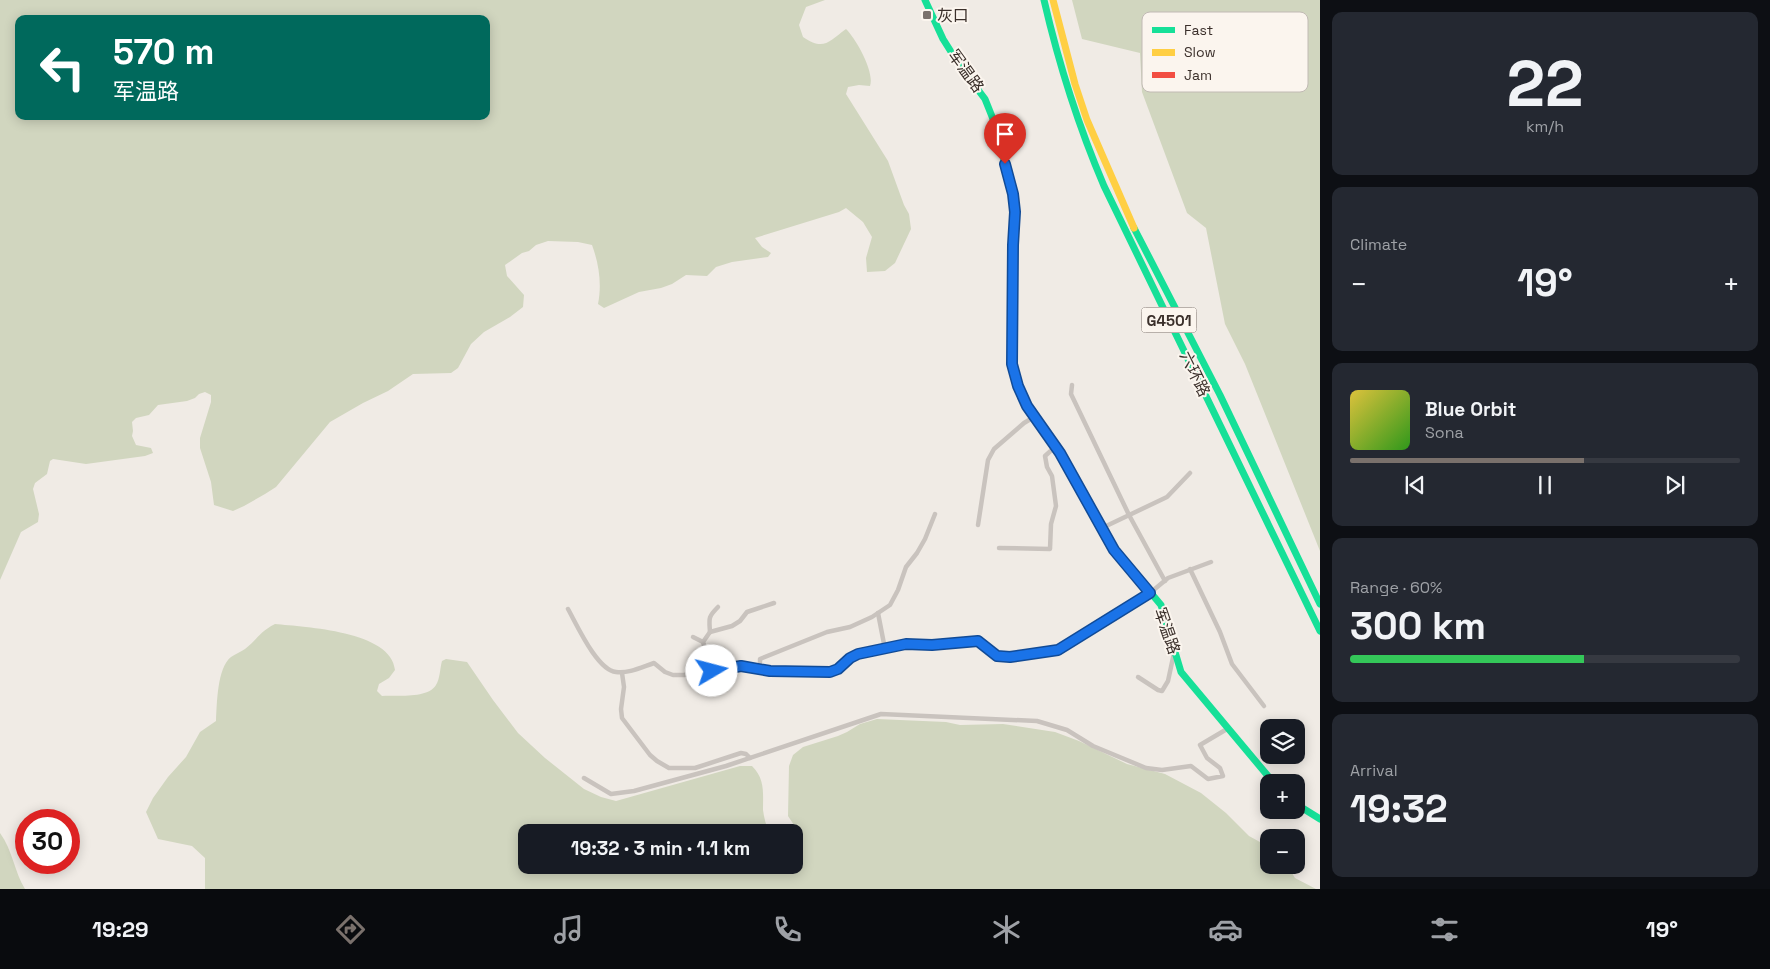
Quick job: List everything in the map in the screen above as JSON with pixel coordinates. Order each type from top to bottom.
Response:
[{"type":"main road","name":"军温路","points":[[925,0],[942,39],[985,99],[993,119],[1013,194],[1015,212],[1012,364],[1018,386],[1027,406],[1056,447],[1114,550],[1161,605],[1181,672],[1266,774]]},
{"type":"main road","name":"六环路","points":[[1044,0],[1072,104],[1104,186],[1320,631]]},
{"type":"main road","name":"六环路","points":[[1054,0],[1075,84],[1087,120],[1113,182],[1220,395],[1320,604]]},
{"type":"main road","points":[[1305,810],[1320,819]]},
{"type":"street","points":[[1072,385],[1071,394],[1129,515],[1165,581]]},
{"type":"street","points":[[978,525],[988,460],[994,449],[1024,423],[1034,417]]},
{"type":"street","points":[[999,548],[1050,549],[1051,524],[1056,506],[1052,476],[1046,467],[1045,456],[1056,447]]},
{"type":"street","points":[[1102,528],[1167,497],[1190,473]]},
{"type":"street","points":[[760,669],[760,659],[827,632],[850,627],[890,605],[898,590],[906,567],[925,539],[934,514]]},
{"type":"street","points":[[568,609],[587,643],[605,668],[614,672],[622,673],[654,663],[673,675],[741,666],[770,671],[830,672],[838,669],[850,658],[858,654],[906,644],[932,645],[978,641],[997,656],[1010,657],[1058,650],[1150,593],[1165,581],[1190,569],[1211,562]]},
{"type":"street","points":[[1190,569],[1220,632],[1232,664],[1264,706]]},
{"type":"street","points":[[710,632],[732,626],[740,621],[747,612],[774,603]]},
{"type":"street","points":[[703,642],[710,632],[710,614],[718,607]]},
{"type":"street","points":[[878,613],[885,649]]},
{"type":"street","points":[[693,637],[703,642],[712,671]]},
{"type":"street","points":[[1138,677],[1162,691],[1168,681],[1174,653]]},
{"type":"street","points":[[622,673],[624,687],[621,709],[622,718],[650,755],[657,761],[670,768],[695,768],[741,752],[750,758]]},
{"type":"street","points":[[584,778],[611,794],[634,791],[750,758],[882,714],[1037,721],[1067,730],[1093,746],[1146,768],[1162,770],[1191,766],[1208,779],[1222,776],[1220,768],[1207,758],[1200,746],[1227,729]]},
{"type":"green space","points":[[0,0],[825,0],[806,7],[799,25],[803,37],[821,44],[830,41],[846,29],[855,40],[864,56],[870,73],[870,86],[848,87],[846,94],[888,161],[909,214],[911,229],[895,263],[885,271],[867,272],[866,258],[872,237],[863,222],[846,208],[839,212],[755,238],[762,247],[771,253],[768,257],[732,262],[716,267],[707,276],[686,275],[672,284],[639,292],[604,308],[598,304],[599,274],[592,245],[578,242],[548,241],[536,245],[505,265],[507,276],[524,295],[523,307],[484,332],[471,344],[458,368],[451,373],[413,374],[388,391],[330,422],[276,487],[244,506],[233,511],[214,505],[211,482],[200,448],[200,438],[211,402],[211,395],[205,392],[187,401],[158,405],[149,415],[136,418],[132,422],[132,436],[136,445],[151,448],[153,453],[145,456],[86,464],[53,459],[50,461],[47,474],[35,483],[33,489],[39,514],[38,522],[21,532],[0,580]]},
{"type":"green space","points":[[1072,0],[1320,0],[1320,551],[1245,364],[1225,324],[1206,228],[1187,213],[1142,92],[1140,53],[1082,39]]},
{"type":"green space","points":[[275,624],[306,627],[364,639],[379,647],[390,657],[395,670],[389,678],[379,684],[377,691],[382,696],[411,695],[426,692],[436,685],[442,661],[446,659],[467,662],[518,733],[545,758],[584,789],[601,797],[616,801],[740,766],[752,766],[761,781],[763,813],[766,824],[518,824],[518,874],[803,874],[803,824],[793,824],[788,816],[789,766],[793,755],[803,747],[838,736],[860,724],[877,719],[946,722],[960,725],[1003,724],[1055,732],[1079,741],[1127,764],[1165,774],[1201,793],[1226,813],[1249,836],[1260,842],[1260,874],[1293,874],[1295,878],[1316,889],[205,889],[205,858],[192,846],[158,839],[146,812],[153,798],[168,777],[186,757],[200,732],[216,721],[220,678],[226,662],[249,646],[265,630]]},
{"type":"green space","points":[[0,833],[8,847],[15,867],[15,874],[18,874],[25,889],[0,889]]},
{"type":"traffic: fast","points":[[925,0],[943,39],[960,66],[985,99],[993,119],[1013,194],[1015,212],[1012,364],[1018,386],[1032,414]]},
{"type":"traffic: fast","points":[[1044,0],[1070,94],[1104,186],[1320,631]]},
{"type":"traffic: fast","points":[[1134,228],[1220,395],[1320,604]]},
{"type":"traffic: fast","points":[[1105,533],[1114,549],[1161,605],[1181,672],[1266,774]]},
{"type":"traffic: fast","points":[[1305,810],[1320,819]]},
{"type":"traffic: slow","points":[[1053,0],[1075,84],[1087,120],[1134,228]]},
{"type":"traffic: jam","points":[[1032,414],[1060,453],[1105,533]]},
{"type":"place","name":"灰口","points":[[927,15]]},
{"type":"route","points":[[712,671],[741,666],[770,671],[830,672],[838,669],[850,658],[858,654],[906,644],[932,645],[978,641],[997,656],[1010,657],[1058,650],[1150,593],[1114,550],[1060,453],[1027,406],[1018,386],[1012,364],[1015,212],[1013,194],[1005,164]]}]
